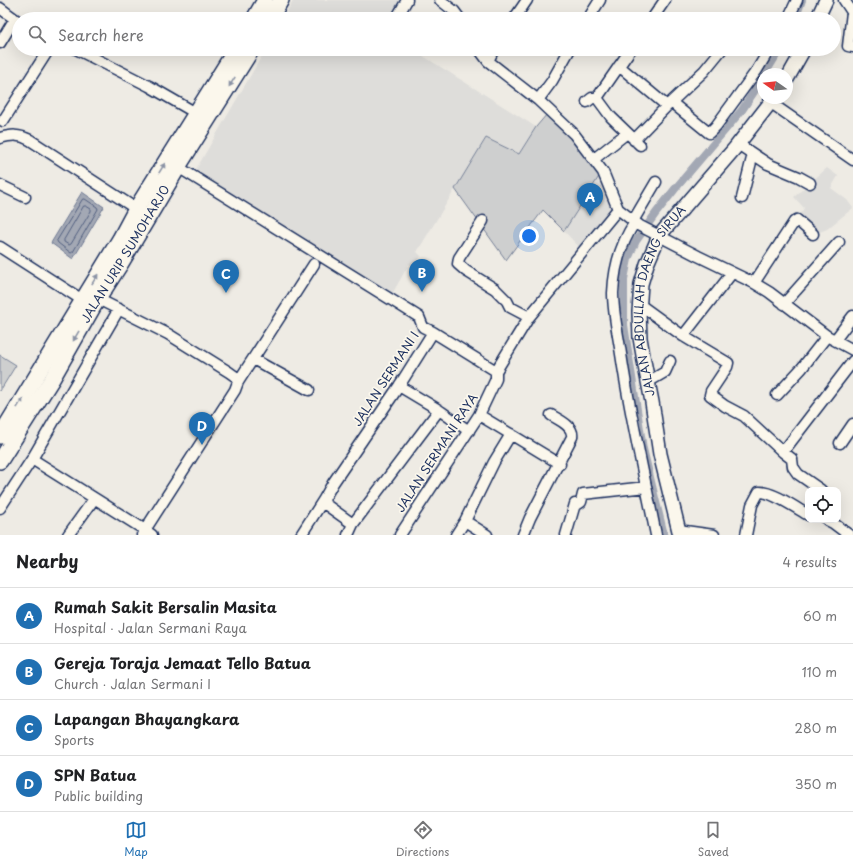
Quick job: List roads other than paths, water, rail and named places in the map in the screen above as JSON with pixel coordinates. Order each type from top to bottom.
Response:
[{"type":"highway","points":[[262,12],[276,0]]},
{"type":"highway","points":[[272,12],[276,0]]},
{"type":"highway","name":"JALAN URIP SUMOHARJO","points":[[0,461],[5,437],[91,302],[120,239],[178,167],[232,56]]},
{"type":"highway","name":"JALAN URIP SUMOHARJO","points":[[142,213],[202,117],[247,56]]},
{"type":"main road","points":[[821,12],[826,0]]},
{"type":"main road","points":[[793,68],[800,56]]},
{"type":"main road","name":"JALAN ABDULLAH DAENG SIRUA","points":[[679,532],[660,454],[640,338],[639,304],[643,275],[658,234],[738,144],[770,104]]},
{"type":"street","points":[[400,12],[407,0]]},
{"type":"street","points":[[440,0],[454,12]]},
{"type":"street","points":[[519,12],[527,0]]},
{"type":"street","points":[[592,12],[600,0]]},
{"type":"street","points":[[657,12],[665,0]]},
{"type":"street","points":[[791,12],[797,0]]},
{"type":"street","points":[[844,0],[852,12],[848,46],[853,48]]},
{"type":"street","points":[[0,8],[12,17]]},
{"type":"street","points":[[0,44],[12,28]]},
{"type":"street","points":[[3,121],[45,56]]},
{"type":"street","points":[[90,56],[149,86],[202,117]]},
{"type":"street","points":[[484,56],[488,61],[538,100],[563,122],[603,172],[618,209],[636,223],[698,256],[754,282],[831,338],[853,350]]},
{"type":"street","points":[[488,61],[490,56]]},
{"type":"street","points":[[538,100],[552,81],[566,56]]},
{"type":"street","points":[[626,56],[592,100],[634,140]]},
{"type":"street","points":[[594,159],[634,140],[716,56]]},
{"type":"street","points":[[619,66],[709,133],[716,126],[757,70],[764,56]]},
{"type":"street","points":[[778,104],[853,160]]},
{"type":"street","points":[[0,138],[16,135],[23,136],[142,213]]},
{"type":"street","points":[[738,144],[768,164],[800,177],[810,183]]},
{"type":"street","points":[[742,198],[753,154]]},
{"type":"street","points":[[178,167],[419,318],[423,327],[432,332]]},
{"type":"street","points":[[656,182],[636,223],[627,235],[621,250],[615,277],[614,294],[624,370],[637,445],[656,535]]},
{"type":"street","points":[[0,185],[25,197]]},
{"type":"street","name":"JALAN SERMANI RAYA","points":[[400,535],[479,415],[496,379],[496,371],[529,317],[618,209]]},
{"type":"street","points":[[754,282],[794,222],[797,220],[813,234]]},
{"type":"street","points":[[483,221],[458,258],[458,264],[466,271],[495,289],[507,301],[510,308],[529,317]]},
{"type":"street","points":[[784,304],[839,242]]},
{"type":"street","points":[[0,247],[91,302],[119,309],[168,334],[229,372],[238,382]]},
{"type":"street","points":[[32,459],[147,533],[235,390],[238,382],[314,264]]},
{"type":"street","points":[[683,336],[732,273]]},
{"type":"street","points":[[639,304],[683,336],[728,364],[710,395],[725,406],[744,416],[792,459],[793,467],[798,474],[817,487]]},
{"type":"street","points":[[0,508],[32,459],[119,309]]},
{"type":"street","points":[[777,395],[853,316]]},
{"type":"street","name":"JALAN SERMANI I","points":[[302,535],[324,502],[333,484],[399,386],[432,332],[496,371]]},
{"type":"street","points":[[253,359],[309,390]]},
{"type":"street","points":[[648,382],[665,372],[670,361]]},
{"type":"street","points":[[783,452],[853,361]]},
{"type":"street","points":[[399,386],[439,410],[469,431]]},
{"type":"street","points":[[348,535],[353,524],[439,410]]},
{"type":"street","points":[[479,415],[560,464]]},
{"type":"street","points":[[523,535],[530,518],[560,464],[571,440],[572,432],[551,415]]},
{"type":"street","points":[[840,443],[853,424]]},
{"type":"street","points":[[456,535],[465,521],[494,462],[511,434]]},
{"type":"street","points":[[566,535],[574,504],[581,502],[583,494],[646,487]]},
{"type":"street","points":[[746,535],[752,505],[758,492],[763,492],[773,496],[805,513]]},
{"type":"street","points":[[68,535],[94,499]]},
{"type":"street","points":[[324,502],[353,524]]},
{"type":"street","points":[[465,521],[487,535]]},
{"type":"street","points":[[833,523],[849,535]]},
{"type":"street","points":[[679,532],[714,535]]},
{"type":"water","points":[[82,192],[104,207],[73,259],[51,243]]},
{"type":"waterway","points":[[798,12],[802,0]]},
{"type":"waterway","points":[[769,68],[776,56]]},
{"type":"waterway","points":[[664,535],[643,449],[624,325],[624,279],[628,259],[636,241],[656,213],[742,110],[757,87]]},
{"type":"place","name":"Rumah Sakit Bersalin Masita","points":[[590,216]]},
{"type":"place","name":"Gereja Toraja Jemaat Tello Batua","points":[[422,292]]},
{"type":"place","name":"Lapangan Bhayangkara","points":[[226,293]]},
{"type":"place","name":"SPN Batua","points":[[202,445]]}]
